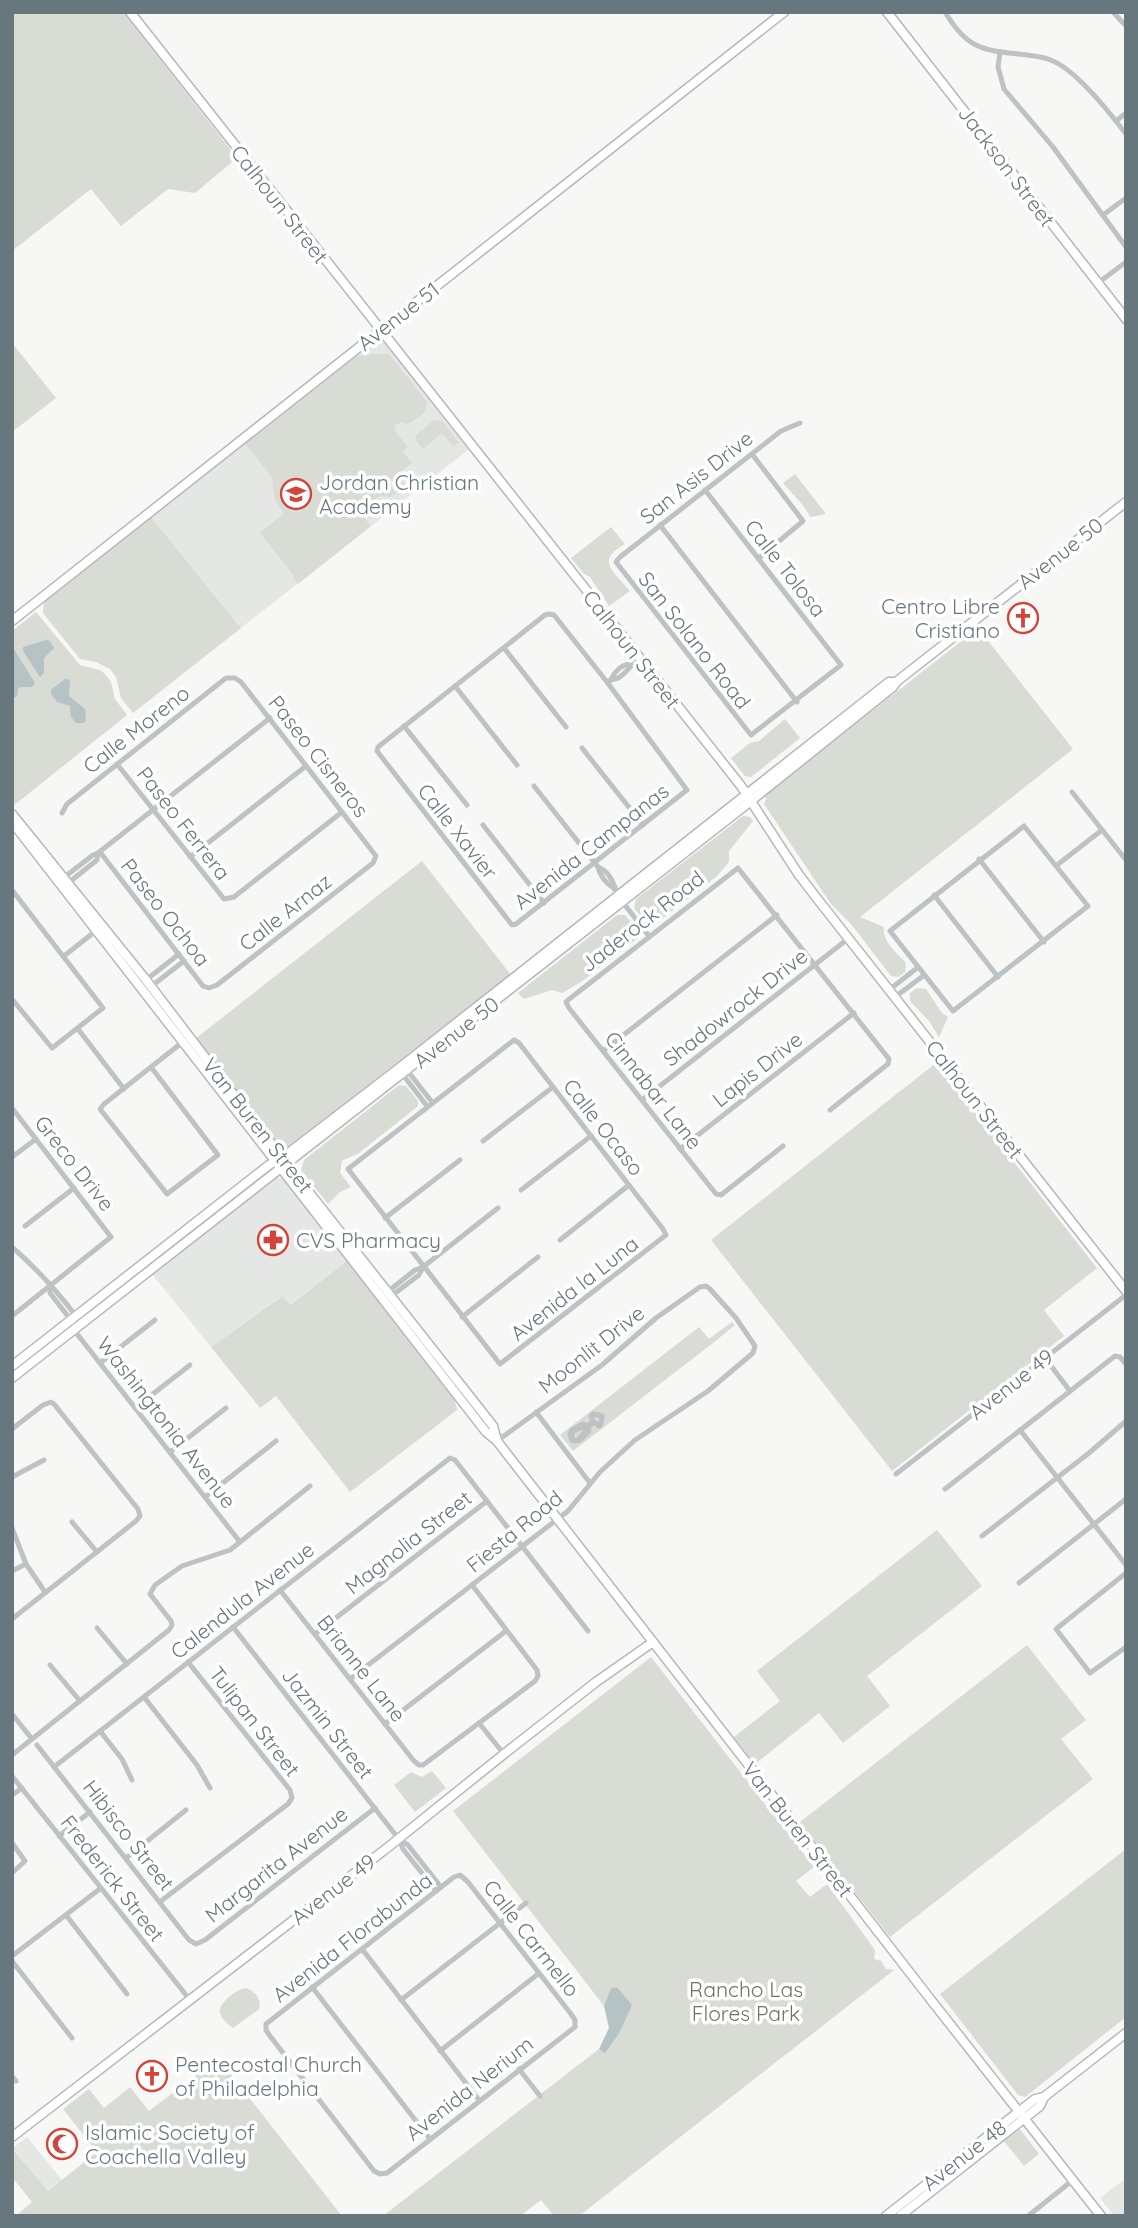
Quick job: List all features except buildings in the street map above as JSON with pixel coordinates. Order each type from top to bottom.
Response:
[{"type":"street","name":"Calhoun Street","points":[[130,12],[635,661],[748,797],[799,875],[1126,1293]]},
{"type":"street","name":"Avenue 51","points":[[12,621],[784,12]]},
{"type":"street","name":"Jackson Street","points":[[887,12],[1126,319]]},
{"type":"street","points":[[945,12],[962,37],[971,44],[1000,52],[1044,57],[1060,64],[1077,78],[1126,134]]},
{"type":"street","points":[[1113,12],[1126,26]]},
{"type":"street","points":[[1000,52],[998,67],[1004,89],[1053,147],[1126,247]]},
{"type":"street","points":[[1116,121],[1126,113]]},
{"type":"street","points":[[1103,215],[1126,198]]},
{"type":"street","points":[[1098,283],[1126,262]]},
{"type":"street","name":"San Asis Drive","points":[[616,562],[781,431],[800,423]]},
{"type":"street","points":[[752,454],[803,521],[758,558]]},
{"type":"street","name":"Calle Tolosa","points":[[705,490],[841,666],[797,702]]},
{"type":"street","name":"Avenue 50","points":[[12,1378],[403,1070],[619,895],[748,797],[889,682],[896,682],[1126,502]]},
{"type":"street","points":[[660,525],[797,702]]},
{"type":"street","name":"San Solano Road","points":[[616,562],[751,735],[797,702]]},
{"type":"street","points":[[467,804],[404,726],[545,615],[554,615],[609,680],[618,678],[635,661]]},
{"type":"street","points":[[504,648],[566,727]]},
{"type":"street","name":"Calle Moreno","points":[[62,813],[67,804],[226,678],[235,678]]},
{"type":"street","name":"Paseo Cisneros","points":[[235,678],[270,718],[376,856]]},
{"type":"street","name":"Avenida Campanas","points":[[512,925],[516,925],[596,865],[687,790],[609,680]]},
{"type":"street","points":[[455,686],[517,765]]},
{"type":"street","points":[[63,882],[97,860],[99,853],[270,718]]},
{"type":"street","name":"Calle Xavier","points":[[404,726],[378,747],[380,755],[512,925]]},
{"type":"street","points":[[583,748],[643,825]]},
{"type":"street","name":"Paseo Ferrera","points":[[117,764],[227,900],[342,812]]},
{"type":"street","points":[[190,857],[306,766]]},
{"type":"street","points":[[534,786],[596,865],[604,869],[614,882],[619,895],[649,936]]},
{"type":"street","points":[[1072,792],[1126,860]]},
{"type":"street","name":"Van Buren Street","points":[[12,814],[386,1296],[486,1432],[497,1441],[1101,2216]]},
{"type":"street","name":"Van Buren Street","points":[[12,822],[63,882]]},
{"type":"street","points":[[483,825],[544,903]]},
{"type":"street","points":[[1024,826],[1088,906],[953,1011],[890,931],[979,859],[1024,826]]},
{"type":"street","points":[[1057,865],[1102,830]]},
{"type":"street","name":"Paseo Ochoa","points":[[99,853],[204,986],[209,988]]},
{"type":"street","name":"Calle Arnaz","points":[[209,988],[217,985],[373,863],[376,856]]},
{"type":"street","points":[[979,859],[1044,942]]},
{"type":"street","name":"Jaderock Road","points":[[566,1002],[738,868],[777,915]]},
{"type":"street","points":[[12,890],[103,1008],[52,1048],[12,999]]},
{"type":"street","points":[[934,895],[998,978]]},
{"type":"street","points":[[603,1051],[777,915],[890,1062],[830,1110]]},
{"type":"street","points":[[64,956],[99,928]]},
{"type":"street","name":"Shadowrock Drive","points":[[642,1100],[849,938]]},
{"type":"street","points":[[145,986],[179,954]]},
{"type":"street","points":[[145,986],[184,961]]},
{"type":"street","points":[[889,990],[917,968]]},
{"type":"street","points":[[895,998],[923,976]]},
{"type":"street","name":"Cinnabar Lane","points":[[566,1002],[719,1195],[783,1146]]},
{"type":"street","name":"Lapis Drive","points":[[680,1149],[853,1013]]},
{"type":"street","points":[[78,1029],[124,1088]]},
{"type":"street","points":[[151,1067],[218,1155],[167,1195],[100,1109],[124,1088],[151,1067],[186,1040]]},
{"type":"street","name":"Calle Ocaso","points":[[429,1104],[513,1040],[519,1043],[666,1235]]},
{"type":"street","points":[[403,1070],[429,1104],[348,1169],[462,1317],[538,1257]]},
{"type":"street","points":[[483,1142],[553,1087]]},
{"type":"street","name":"Greco Drive","points":[[12,1108],[111,1237],[50,1286]]},
{"type":"street","points":[[521,1190],[591,1136]]},
{"type":"street","points":[[12,1157],[36,1139]]},
{"type":"street","points":[[385,1218],[460,1160]]},
{"type":"street","name":"Avenue 50","points":[[12,1366],[243,1186],[282,1163]]},
{"type":"street","points":[[560,1240],[629,1185]]},
{"type":"street","points":[[148,1260],[158,1256],[194,1228],[204,1228],[206,1219],[243,1186]]},
{"type":"street","points":[[25,1226],[74,1188]]},
{"type":"street","points":[[386,1296],[419,1275],[423,1267],[498,1208]]},
{"type":"street","name":"Avenida la Luna","points":[[462,1317],[500,1364],[666,1235]]},
{"type":"street","points":[[12,1247],[56,1289],[78,1327]]},
{"type":"street","points":[[12,1316],[50,1286]]},
{"type":"street","name":"Fiesta Road","points":[[350,1679],[568,1511],[610,1461],[635,1440],[708,1391],[755,1349],[731,1312],[706,1286]]},
{"type":"street","name":"Moonlit Drive","points":[[497,1441],[618,1353],[670,1308],[700,1287],[706,1286]]},
{"type":"street","name":"Avenue 49","points":[[896,1474],[1126,1293]]},
{"type":"street","name":"Washingtonia Avenue","points":[[72,1320],[100,1363],[240,1542]]},
{"type":"street","points":[[100,1363],[155,1320]]},
{"type":"street","points":[[945,1489],[1118,1356],[1126,1364]]},
{"type":"street","points":[[1045,1358],[1070,1391]]},
{"type":"street","points":[[135,1408],[190,1365]]},
{"type":"street","points":[[12,1429],[51,1402],[138,1509],[140,1516],[12,1619]]},
{"type":"street","points":[[170,1452],[226,1408]]},
{"type":"street","points":[[536,1412],[590,1483]]},
{"type":"street","points":[[596,1413],[602,1416],[603,1422],[599,1426],[594,1422],[580,1440],[577,1441],[572,1440],[578,1440],[586,1432],[586,1428],[581,1428],[573,1431],[571,1438],[572,1430],[583,1424],[587,1426],[593,1421],[591,1416],[596,1413]]},
{"type":"street","points":[[982,1536],[1126,1421]]},
{"type":"street","points":[[1020,1430],[1126,1565]]},
{"type":"street","points":[[205,1497],[276,1441]]},
{"type":"street","name":"Calendula Avenue","points":[[54,1767],[450,1458],[456,1460],[487,1501]]},
{"type":"street","points":[[12,1477],[44,1460]]},
{"type":"street","points":[[12,1755],[169,1630],[171,1621],[150,1594],[155,1585],[182,1566],[218,1556],[240,1542],[310,1486]]},
{"type":"street","points":[[1018,1583],[1126,1499]]},
{"type":"street","points":[[487,1501],[588,1631]]},
{"type":"street","name":"Magnolia Street","points":[[315,1634],[487,1501]]},
{"type":"street","points":[[72,1522],[97,1552]]},
{"type":"street","points":[[12,1528],[26,1564],[46,1592]]},
{"type":"street","points":[[12,1571],[26,1564]]},
{"type":"street","points":[[1126,1573],[1056,1629],[1090,1673],[1126,1647]]},
{"type":"street","points":[[472,1585],[537,1670],[535,1681],[479,1723],[504,1754]]},
{"type":"street","name":"Brianne Lane","points":[[280,1590],[419,1765],[427,1763],[479,1723]]},
{"type":"street","points":[[97,1628],[127,1664]]},
{"type":"street","name":"Jazmin Street","points":[[233,1628],[398,1838],[409,1846],[438,1889]]},
{"type":"street","points":[[385,1724],[506,1631]]},
{"type":"street","name":"Avenue 49","points":[[12,2137],[504,1754],[653,1642]]},
{"type":"street","name":"Tulipan Street","points":[[161,1901],[291,1802],[292,1794],[188,1662]]},
{"type":"street","points":[[50,1665],[80,1701]]},
{"type":"street","points":[[144,1697],[197,1765],[210,1788]]},
{"type":"street","points":[[12,1714],[32,1739]]},
{"type":"street","points":[[100,1731],[122,1759],[132,1780]]},
{"type":"street","name":"Hibisco Street","points":[[37,1745],[190,1940],[196,1944]]},
{"type":"street","name":"Frederick Street","points":[[12,1776],[190,2000]]},
{"type":"street","points":[[12,1796],[22,1788]]},
{"type":"street","name":"Margarita Avenue","points":[[196,1944],[205,1940],[374,1808]]},
{"type":"street","points":[[127,1858],[186,1810]]},
{"type":"street","points":[[60,1836],[90,1812]]},
{"type":"street","points":[[12,1843],[25,1861],[12,1873]]},
{"type":"street","name":"Avenida Florabunda","points":[[380,2174],[374,2171],[270,2036],[266,2026],[268,2021],[453,1877],[460,1875]]},
{"type":"street","name":"Calle Carmello","points":[[460,1875],[571,2014],[575,2024]]},
{"type":"street","points":[[72,2038],[12,1959],[101,1888]]},
{"type":"street","points":[[401,2000],[526,1903]]},
{"type":"street","points":[[66,1915],[127,1994]]},
{"type":"street","points":[[362,1949],[479,2101]]},
{"type":"street","points":[[440,2051],[538,1974]]},
{"type":"street","points":[[312,1987],[429,2139]]},
{"type":"street","name":"Avenida Nerium","points":[[380,2174],[387,2173],[573,2030],[575,2024]]},
{"type":"street","name":"Avenue 48","points":[[900,2216],[1021,2116],[1040,2106],[1044,2097],[1126,2033]]},
{"type":"street","points":[[519,2069],[540,2096]]},
{"type":"street","points":[[1028,2216],[1073,2180]]},
{"type":"street","name":"Avenue 48","points":[[886,2216],[908,2209]]},
{"type":"shaded area","name":"Jordan Christian Academy","points":[[380,337],[468,450],[241,628],[151,517]]},
{"type":"shaded area","points":[[50,641],[54,648],[44,658],[44,673],[40,677],[23,647]]},
{"type":"shaded area","points":[[12,646],[35,683],[32,687],[18,689],[14,698]]},
{"type":"shaded area","points":[[65,679],[70,681],[69,696],[85,709],[86,721],[83,723],[76,723],[71,717],[70,706],[57,702],[51,694],[51,690]]},
{"type":"shaded area","points":[[276,1178],[285,1178],[348,1260],[289,1305],[281,1296],[211,1347],[152,1274]]},
{"type":"shaded area","points":[[617,1987],[632,2005],[620,2032],[605,2053],[599,2049],[609,2028],[604,2006],[611,1988]]},
{"type":"shaded area","points":[[27,2137],[62,2180],[47,2191],[13,2148]]},
{"type":"shaded area","points":[[1126,2178],[1126,2216],[1114,2216],[1100,2198]]},
{"type":"green space","points":[[12,12],[123,12],[237,158],[195,193],[168,189],[121,226],[91,189],[12,251]]},
{"type":"green space","points":[[12,343],[56,398],[12,432]]},
{"type":"green space","points":[[389,354],[427,402],[425,412],[412,422],[401,422],[395,426],[395,431],[408,447],[403,452],[412,463],[394,477],[400,484],[402,482],[405,485],[399,488],[390,478],[386,481],[396,493],[390,497],[379,496],[359,512],[371,526],[298,584],[260,533],[284,513],[275,501],[272,477],[245,444],[354,357]]},
{"type":"green space","points":[[434,420],[443,422],[459,443],[453,446],[442,433],[423,449],[416,440],[416,435]]},
{"type":"green space","points":[[795,474],[826,514],[810,517],[783,483]]},
{"type":"green space","points":[[151,517],[241,628],[133,713],[121,698],[116,677],[110,669],[96,662],[80,659],[43,613],[44,601]]},
{"type":"green space","points":[[611,527],[625,544],[611,556],[610,567],[630,591],[609,606],[590,577],[584,574],[571,558]]},
{"type":"green space","points":[[36,612],[80,665],[105,674],[111,682],[115,699],[127,715],[13,806],[12,631]]},
{"type":"green space","points":[[978,628],[1073,749],[860,917],[884,927],[887,942],[906,963],[905,972],[898,977],[891,976],[851,924],[831,904],[764,804],[764,796]]},
{"type":"green space","points":[[785,719],[800,738],[751,777],[745,776],[731,758],[750,743],[759,741]]},
{"type":"green space","points":[[743,816],[750,817],[753,821],[729,851],[729,862],[717,876],[654,925],[647,925],[634,908],[636,899]]},
{"type":"green space","points":[[422,861],[511,975],[284,1153],[195,1039]]},
{"type":"green space","points":[[617,915],[625,915],[638,931],[638,938],[581,982],[562,993],[552,990],[524,999],[518,993]]},
{"type":"green space","points":[[917,988],[926,989],[942,1013],[948,1017],[939,1037],[929,1021],[910,1001],[910,993]]},
{"type":"green space","points":[[936,1063],[1097,1268],[1044,1310],[1064,1336],[892,1471],[711,1240]]},
{"type":"green space","points":[[399,1085],[406,1086],[418,1101],[418,1106],[359,1153],[342,1161],[340,1173],[351,1187],[340,1192],[328,1204],[301,1170],[304,1160]]},
{"type":"green space","points":[[348,1260],[454,1396],[457,1410],[350,1492],[276,1396],[260,1408],[211,1347],[282,1296],[290,1305]]},
{"type":"green space","points":[[732,1322],[735,1325],[713,1343],[573,1451],[560,1435],[699,1327],[709,1339]]},
{"type":"green space","points":[[937,1530],[982,1586],[867,1676],[890,1706],[843,1743],[819,1713],[755,1764],[734,1737],[780,1701],[757,1671]]},
{"type":"green space","points":[[1027,1645],[1086,1720],[1061,1739],[1093,1779],[890,1937],[800,1822]]},
{"type":"green space","name":"Rancho Las Flores Park","points":[[651,1657],[814,1867],[796,1881],[810,1897],[827,1884],[875,1950],[874,1959],[881,1961],[886,1969],[894,1970],[579,2216],[554,2216],[541,2200],[520,2216],[383,2216],[599,2049],[602,2051],[620,2032],[631,2005],[617,1987],[611,1988],[604,2006],[453,1811]]},
{"type":"green space","points":[[432,1771],[446,1788],[415,1812],[394,1785],[411,1772],[422,1777]]},
{"type":"green space","points":[[1126,1849],[1126,2017],[1025,2097],[1018,2095],[940,1994]]},
{"type":"green space","points":[[246,1988],[257,1996],[259,2009],[233,2028],[221,2016],[220,2009],[230,1996]]},
{"type":"green space","points":[[218,2058],[342,2216],[16,2216],[32,2202],[12,2177],[12,2148],[48,2191],[97,2152],[63,2109],[89,2089],[104,2108],[130,2087],[149,2111]]},
{"type":"green space","points":[[1020,2129],[1039,2154],[1024,2166],[1004,2141]]},
{"type":"place","name":"Jordan Christian Academy","points":[[296,494]]},
{"type":"place","name":"Centro Libre Cristiano","points":[[1023,618]]},
{"type":"place","name":"CVS Pharmacy","points":[[273,1240]]},
{"type":"place","name":"Pentecostal Church of Philadelphia","points":[[152,2076]]},
{"type":"place","name":"Islamic Society of Coachella Valley","points":[[62,2144]]}]
